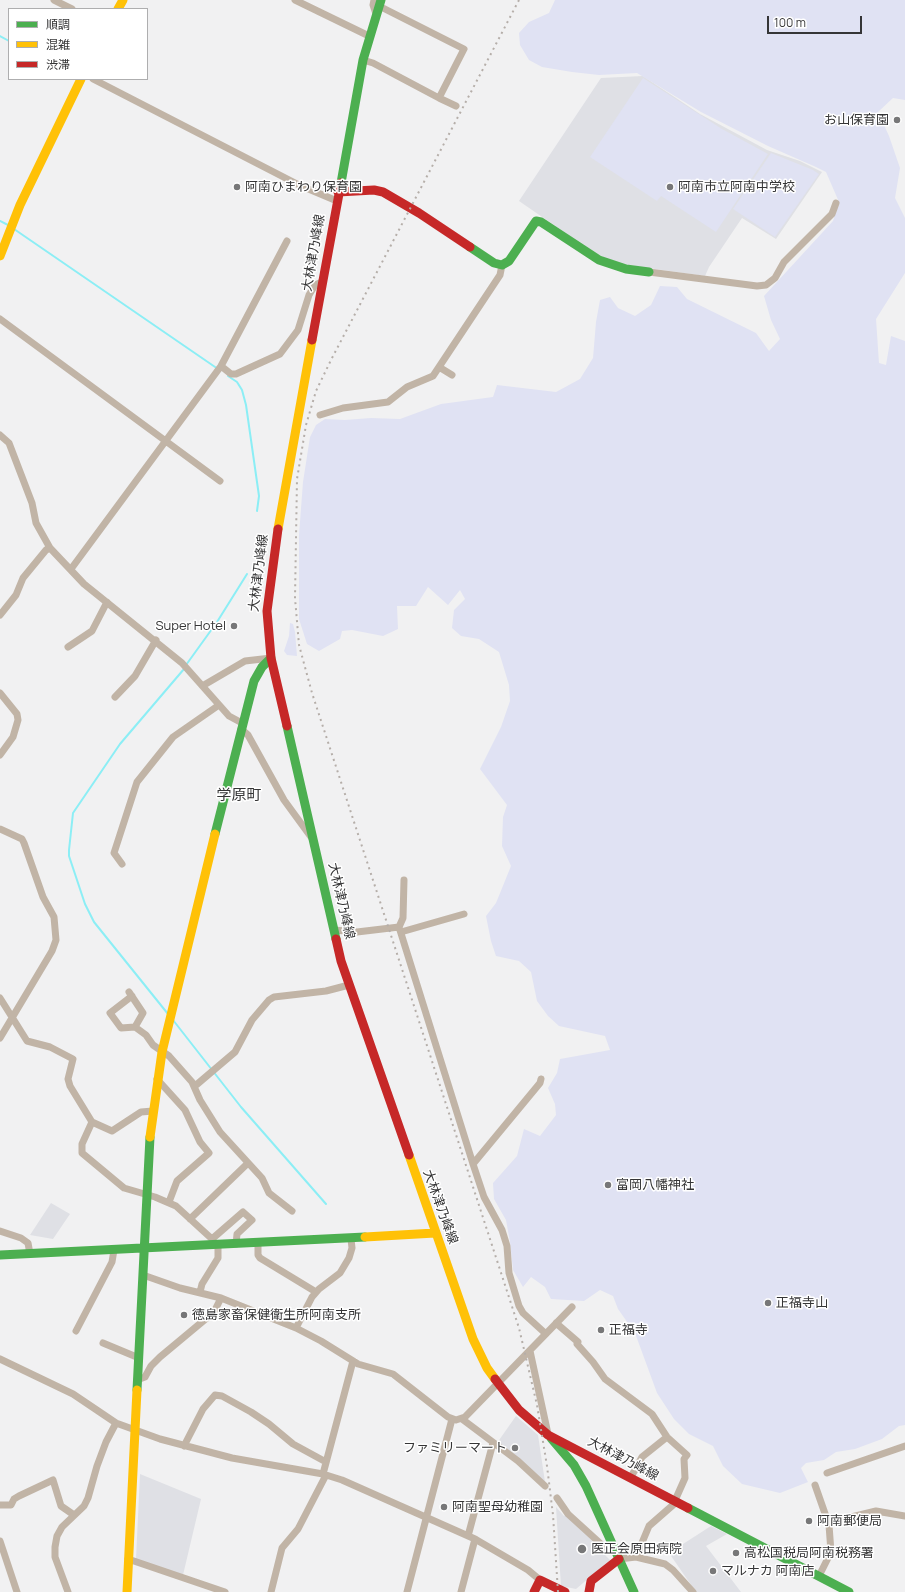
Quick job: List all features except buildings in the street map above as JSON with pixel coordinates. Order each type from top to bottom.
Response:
[{"type":"street","points":[[54,0],[70,8]]},
{"type":"street","points":[[295,0],[369,36]]},
{"type":"street","points":[[378,5],[464,49],[439,98]]},
{"type":"street","name":"大林津乃峰線","points":[[378,5],[363,60],[337,197],[269,579],[267,611],[271,658],[341,961],[479,1355],[520,1410],[548,1434],[849,1592]]},
{"type":"street","points":[[363,60],[372,63],[456,106]]},
{"type":"street","points":[[0,256],[20,206],[82,80]]},
{"type":"street","points":[[95,80],[328,199],[374,190],[383,192],[419,213],[494,263],[502,265]]},
{"type":"street","points":[[320,415],[342,408],[388,402],[407,387],[433,376],[500,275],[502,265],[509,260],[536,221],[541,222],[598,260],[626,269],[757,286],[766,284],[775,278],[784,262],[832,214],[836,202]]},
{"type":"street","points":[[71,569],[220,368],[287,241]]},
{"type":"street","points":[[220,368],[231,374],[236,374],[280,354],[298,330],[309,295],[315,285],[322,282]]},
{"type":"street","points":[[0,319],[220,482]]},
{"type":"street","points":[[439,367],[452,375]]},
{"type":"street","points":[[0,435],[9,443],[32,503],[36,523],[50,548],[84,584],[156,640],[182,663],[204,685],[219,705],[241,726],[248,734],[284,800],[314,842]]},
{"type":"street","points":[[0,615],[16,596],[23,578],[46,550],[50,548]]},
{"type":"street","points":[[68,648],[92,631],[107,602]]},
{"type":"street","points":[[115,697],[135,676],[156,640]]},
{"type":"street","points":[[204,685],[245,661],[271,658]]},
{"type":"street","points":[[127,1592],[147,1194],[153,1111],[157,1079],[162,1052],[241,726],[254,681],[262,667],[271,658]]},
{"type":"street","points":[[0,693],[17,714],[18,720],[13,737],[0,755]]},
{"type":"street","points":[[122,864],[114,853],[137,782],[173,737],[219,705]]},
{"type":"street","points":[[0,829],[22,839],[43,897],[54,917],[56,940],[52,951],[0,1038]]},
{"type":"street","points":[[404,880],[403,918],[400,929],[473,1164],[484,1197],[502,1230],[507,1246],[509,1273],[522,1313],[546,1334]]},
{"type":"street","points":[[334,930],[357,932],[400,929],[464,914]]},
{"type":"street","points":[[195,1086],[235,1052],[252,1020],[269,1000],[274,997],[326,991],[349,985]]},
{"type":"street","points":[[135,1027],[144,1012],[130,994],[110,1014],[120,1028],[135,1027],[162,1052],[169,1056],[195,1086],[208,1114],[220,1132],[247,1164],[262,1178],[269,1193],[292,1211]]},
{"type":"street","points":[[0,998],[30,1043],[50,1047],[74,1059],[68,1079],[70,1086],[79,1097],[92,1122],[112,1131],[141,1112],[153,1111]]},
{"type":"street","points":[[157,1079],[184,1110],[200,1142],[209,1153],[177,1181],[169,1202]]},
{"type":"street","points":[[473,1164],[540,1083],[541,1079]]},
{"type":"street","points":[[92,1122],[82,1144],[82,1153],[124,1188],[169,1202],[190,1219],[215,1243],[218,1258],[202,1284],[200,1292]]},
{"type":"street","points":[[190,1219],[247,1164]]},
{"type":"street","points":[[215,1243],[243,1212],[252,1220],[237,1234],[236,1244]]},
{"type":"street","points":[[0,1230],[21,1238],[28,1243],[30,1254]]},
{"type":"street","points":[[0,1255],[114,1250],[215,1243],[258,1244],[435,1233]]},
{"type":"street","points":[[296,1328],[316,1292],[340,1273],[351,1254],[351,1239]]},
{"type":"street","points":[[258,1244],[258,1255],[260,1258],[316,1292]]},
{"type":"street","points":[[76,1331],[112,1262],[114,1250]]},
{"type":"street","points":[[143,1275],[180,1288],[221,1298],[296,1328],[321,1341],[353,1361],[369,1368],[393,1374],[448,1417],[452,1419],[462,1419],[518,1461],[545,1486]]},
{"type":"street","points":[[137,1380],[145,1377],[151,1366],[160,1357],[214,1312],[221,1298]]},
{"type":"street","points":[[462,1419],[572,1307]]},
{"type":"street","points":[[556,1323],[578,1342],[577,1344],[593,1362],[605,1379],[652,1414],[667,1437],[687,1454],[684,1459],[685,1478],[675,1501],[671,1507],[649,1526],[636,1557]]},
{"type":"street","points":[[103,1343],[139,1358]]},
{"type":"street","points":[[530,1351],[548,1434],[574,1465],[586,1486],[634,1592]]},
{"type":"street","points":[[0,1360],[73,1394],[116,1423],[135,1430],[184,1446],[232,1458],[325,1475],[427,1517],[471,1538],[528,1570],[540,1580],[565,1592]]},
{"type":"street","points":[[271,1592],[282,1548],[298,1530],[325,1475],[326,1462],[353,1361]]},
{"type":"street","points":[[184,1446],[203,1409],[215,1395],[222,1396],[251,1412],[269,1424],[293,1444],[326,1462]]},
{"type":"street","points":[[407,1592],[452,1419]]},
{"type":"street","points":[[66,1592],[55,1557],[58,1532],[84,1506],[106,1442],[116,1423]]},
{"type":"street","points":[[631,1477],[642,1457],[667,1437]]},
{"type":"street","points":[[462,1592],[471,1538],[493,1443]]},
{"type":"street","points":[[827,1473],[905,1446]]},
{"type":"street","points":[[0,1505],[11,1505],[14,1499],[19,1496],[53,1480],[61,1506],[74,1515]]},
{"type":"street","points":[[815,1485],[829,1525],[831,1552],[819,1576]]},
{"type":"street","points":[[557,1498],[568,1514],[601,1544],[605,1547],[613,1546]]},
{"type":"street","points":[[829,1525],[831,1522],[876,1511],[905,1516]]},
{"type":"street","points":[[0,1541],[17,1592]]},
{"type":"street","points":[[589,1592],[590,1585],[594,1578],[619,1559],[636,1557],[665,1564],[673,1570],[693,1592]]},
{"type":"street","points":[[128,1559],[225,1592]]},
{"type":"street","points":[[534,1592],[540,1580]]},
{"type":"shaded area","points":[[555,0],[905,0],[905,100],[893,98],[878,112],[889,136],[900,168],[895,198],[905,218],[905,273],[876,319],[879,363],[886,365],[891,336],[905,341],[905,1425],[899,1426],[882,1439],[855,1449],[836,1452],[824,1460],[806,1463],[801,1468],[808,1482],[780,1493],[742,1484],[723,1466],[713,1446],[689,1434],[674,1419],[657,1393],[635,1333],[618,1309],[613,1296],[600,1290],[584,1301],[551,1299],[545,1287],[531,1277],[523,1287],[513,1270],[506,1220],[494,1199],[493,1183],[517,1156],[524,1129],[540,1136],[556,1115],[555,1104],[548,1088],[557,1073],[560,1059],[610,1050],[605,1036],[559,1026],[548,1016],[537,1001],[531,972],[519,961],[496,956],[491,941],[486,916],[496,903],[511,866],[502,846],[503,817],[507,805],[480,769],[501,727],[510,701],[509,685],[499,652],[479,639],[461,636],[452,628],[454,610],[465,599],[460,590],[448,605],[428,587],[416,606],[397,606],[398,629],[383,636],[352,630],[342,631],[340,639],[319,651],[307,644],[299,619],[299,535],[303,482],[310,437],[316,425],[325,419],[400,419],[441,404],[493,397],[497,385],[556,392],[580,379],[593,358],[596,322],[600,300],[610,297],[618,308],[635,316],[651,305],[660,286],[677,287],[687,299],[756,333],[769,351],[780,339],[771,320],[764,296],[833,221],[839,202],[826,172],[768,146],[701,112],[637,73],[599,75],[572,72],[542,67],[529,60],[520,45],[519,33],[529,22],[549,13]]},
{"type":"shaded area","name":"阿南市立阿南中学校","points":[[643,76],[700,114],[767,150],[800,161],[822,172],[776,239],[742,218],[709,267],[705,276],[655,269],[622,264],[607,259],[590,250],[519,201],[601,78]]},
{"type":"shaded area","points":[[643,78],[722,129],[768,154],[716,232],[661,196],[657,201],[590,157]]},
{"type":"shaded area","points":[[771,153],[813,170],[819,174],[775,237],[733,209]]},
{"type":"shaded area","points":[[290,623],[293,624],[295,632],[297,656],[287,655],[284,651],[289,636]]},
{"type":"shaded area","points":[[51,1203],[70,1214],[53,1239],[30,1235]]},
{"type":"shaded area","points":[[516,1416],[538,1435],[545,1482],[497,1443]]},
{"type":"shaded area","points":[[140,1474],[201,1499],[183,1575],[136,1559]]},
{"type":"shaded area","name":"医正会原田病院","points":[[556,1507],[564,1516],[566,1515],[601,1547],[608,1551],[605,1555],[610,1560],[576,1589],[561,1586]]},
{"type":"shaded area","points":[[711,1526],[727,1534],[706,1546],[741,1592],[696,1592],[669,1553]]},
{"type":"waterway","points":[[0,36],[8,40]]},
{"type":"waterway","points":[[0,221],[8,225]]},
{"type":"waterway","points":[[14,229],[218,369]]},
{"type":"waterway","points":[[228,376],[237,382],[242,390],[246,405],[259,496],[257,511]]},
{"type":"waterway","points":[[186,665],[217,622],[247,574]]},
{"type":"waterway","points":[[168,1014],[94,922],[85,904],[69,856],[69,850],[73,813],[120,744],[184,669]]},
{"type":"waterway","points":[[173,1020],[241,1107],[326,1204]]},
{"type":"railway","points":[[519,0],[316,391],[306,425],[297,479],[295,598],[299,645],[312,693],[519,1328],[537,1405],[547,1466],[553,1515],[558,1592]]},
{"type":"traffic: fast","points":[[341,183],[363,60],[381,0]]},
{"type":"traffic: fast","points":[[470,247],[494,263],[502,265],[509,261],[536,221],[541,222],[599,260],[626,269],[649,272]]},
{"type":"traffic: fast","points":[[215,834],[254,681],[262,667],[271,658]]},
{"type":"traffic: fast","points":[[287,726],[336,939]]},
{"type":"traffic: fast","points":[[137,1390],[150,1137]]},
{"type":"traffic: fast","points":[[0,1255],[365,1237]]},
{"type":"traffic: fast","points":[[551,1438],[574,1465],[586,1486],[634,1592]]},
{"type":"traffic: fast","points":[[688,1508],[849,1592]]},
{"type":"traffic: slow","points":[[119,8],[123,0]]},
{"type":"traffic: slow","points":[[0,256],[20,205],[81,80]]},
{"type":"traffic: slow","points":[[278,529],[312,340]]},
{"type":"traffic: slow","points":[[150,1137],[162,1052],[215,834]]},
{"type":"traffic: slow","points":[[409,1155],[473,1339],[487,1368],[495,1379]]},
{"type":"traffic: slow","points":[[365,1237],[435,1233]]},
{"type":"traffic: slow","points":[[127,1592],[137,1390]]},
{"type":"traffic: jam","points":[[312,340],[341,183]]},
{"type":"traffic: jam","points":[[338,192],[374,190],[383,192],[419,213],[470,247]]},
{"type":"traffic: jam","points":[[278,529],[267,611],[271,658],[287,726]]},
{"type":"traffic: jam","points":[[336,939],[341,961],[409,1155]]},
{"type":"traffic: jam","points":[[495,1379],[519,1410],[548,1435],[688,1508]]},
{"type":"traffic: jam","points":[[589,1592],[591,1581],[619,1559]]},
{"type":"traffic: jam","points":[[534,1592],[540,1580],[565,1592]]},
{"type":"place","name":"お山保育園","points":[[897,120]]},
{"type":"place","name":"阿南ひまわり保育園","points":[[237,187]]},
{"type":"place","name":"阿南市立阿南中学校","points":[[670,187]]},
{"type":"place","name":"Super Hotel","points":[[234,626]]},
{"type":"place","name":"富岡八幡神社","points":[[608,1185]]},
{"type":"place","name":"正福寺山","points":[[768,1303]]},
{"type":"place","name":"徳島家畜保健衛生所阿南支所","points":[[184,1315]]},
{"type":"place","name":"正福寺","points":[[601,1330]]},
{"type":"place","name":"ファミリーマート","points":[[515,1448]]},
{"type":"place","name":"阿南聖母幼稚園","points":[[444,1507]]},
{"type":"place","name":"阿南郵便局","points":[[809,1521]]},
{"type":"place","name":"医正会原田病院","points":[[582,1549]]},
{"type":"place","name":"高松国税局阿南税務署","points":[[736,1553]]},
{"type":"place","name":"マルナカ 阿南店","points":[[713,1571]]},
{"type":"district","name":"学原町","points":[[239,796]]}]
